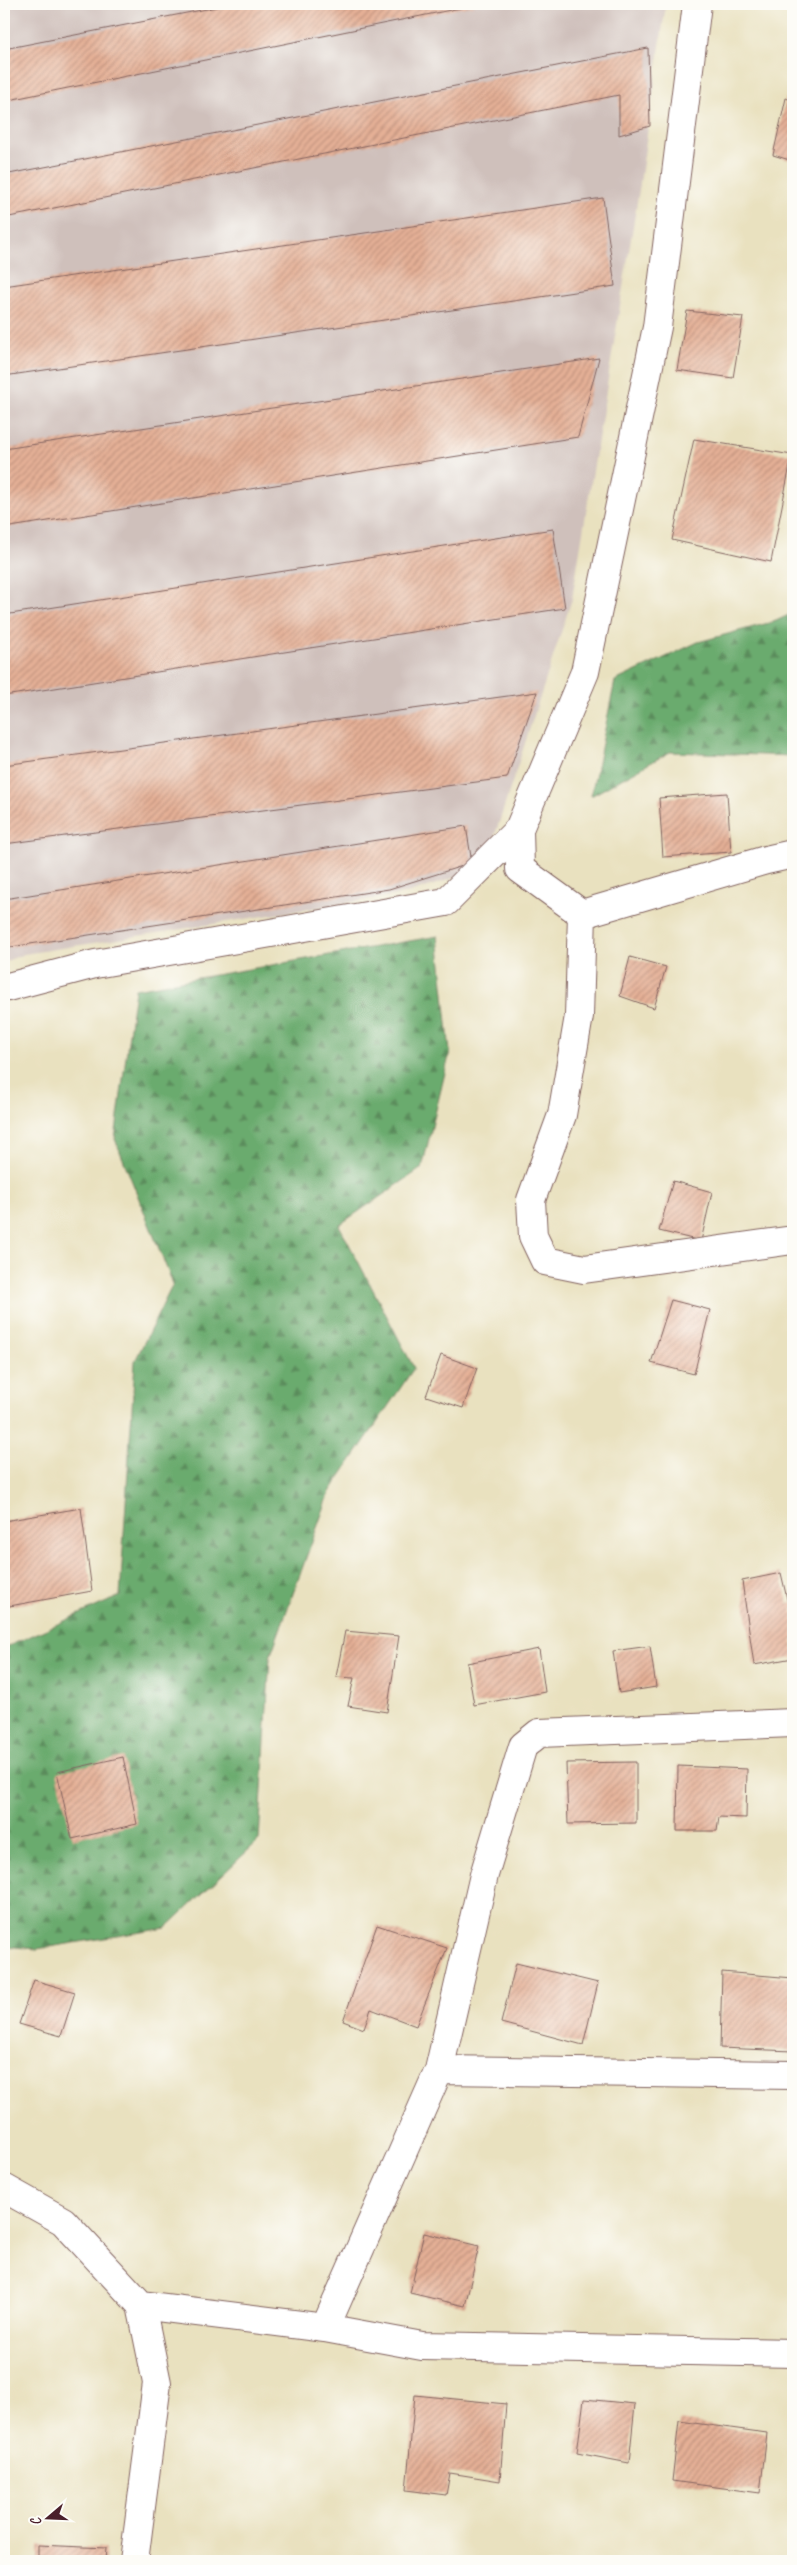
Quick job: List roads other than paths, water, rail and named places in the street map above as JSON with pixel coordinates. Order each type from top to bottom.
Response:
[{"type":"street","points":[[4,988],[95,964],[446,902],[519,829],[585,672],[657,327],[698,4]]},
{"type":"street","points":[[519,829],[520,869],[582,914]]},
{"type":"street","points":[[582,914],[766,860],[793,854]]},
{"type":"street","points":[[582,914],[579,1016],[562,1115],[532,1200],[533,1236],[545,1261],[584,1269],[793,1240]]},
{"type":"street","points":[[325,2328],[439,2070],[484,1875],[523,1746],[539,1734],[793,1723]]},
{"type":"street","points":[[439,2070],[793,2075]]},
{"type":"street","points":[[4,2188],[63,2221],[141,2306],[157,2383],[134,2561]]},
{"type":"street","points":[[141,2306],[325,2328],[422,2346],[793,2353]]}]
